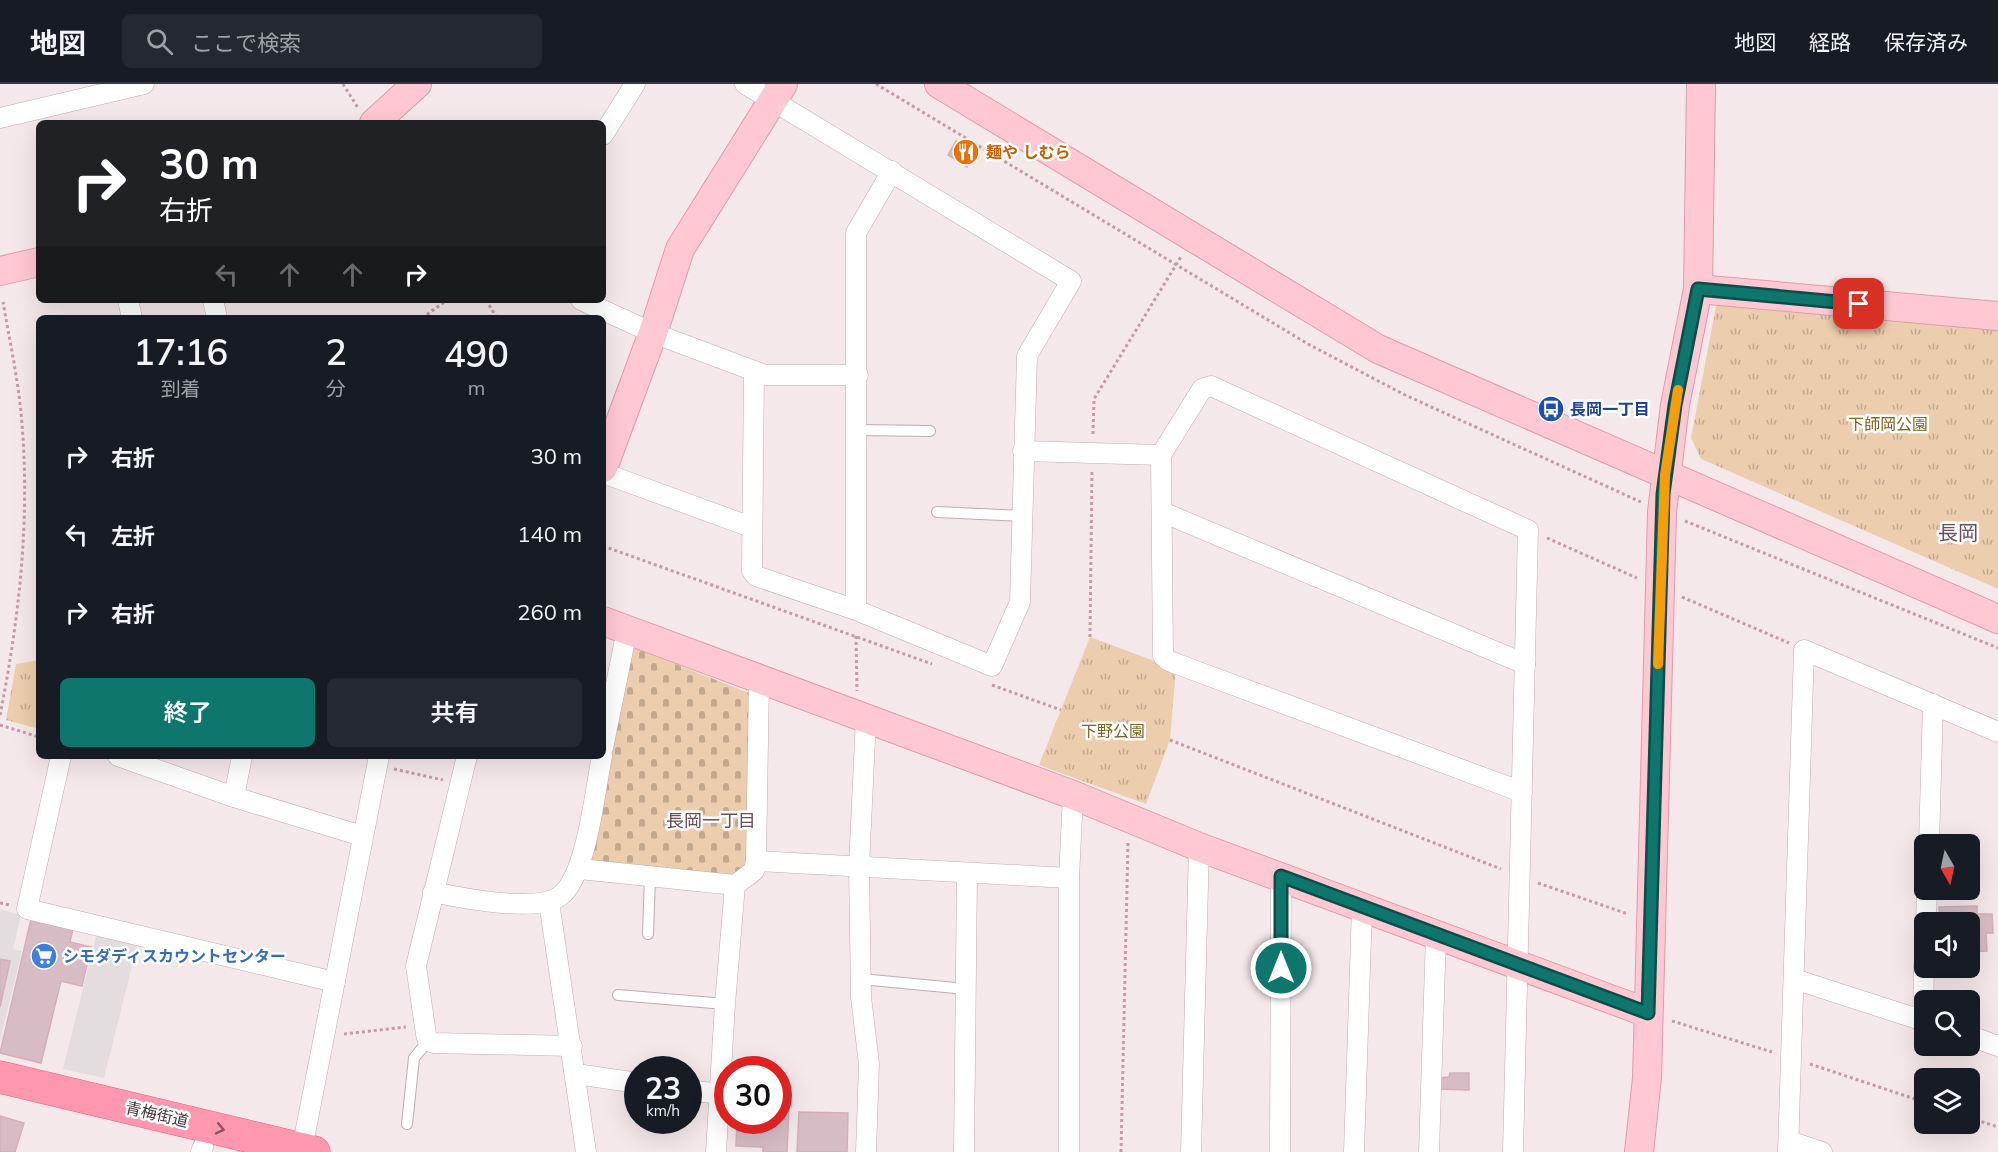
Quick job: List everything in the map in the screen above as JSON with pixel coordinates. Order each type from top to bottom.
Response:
[{"type":"main road","name":"青梅街道","points":[[0,1077],[308,1150]]},
{"type":"main road","name":"青梅街道","points":[[0,1096],[209,1150]]},
{"type":"street","points":[[0,118],[98,90],[144,84]]},
{"type":"street","points":[[368,118],[417,84]]},
{"type":"street","points":[[606,130],[635,84]]},
{"type":"street","points":[[745,84],[778,92],[892,171],[1071,281],[1027,356],[1020,602],[992,666],[856,610],[756,576],[751,565],[754,371]]},
{"type":"street","points":[[939,84],[971,92],[1191,238],[1378,350],[1998,618]]},
{"type":"street","points":[[1640,1152],[1647,1078],[1665,475],[1698,289],[1701,84]]},
{"type":"street","points":[[606,460],[653,333],[680,249],[778,92]]},
{"type":"street","points":[[856,610],[858,375],[856,233],[892,171]]},
{"type":"street","points":[[0,271],[36,263]]},
{"type":"street","points":[[1698,289],[1998,316]]},
{"type":"street","points":[[588,303],[653,333],[765,375],[858,375]]},
{"type":"street","points":[[1513,1152],[1519,966],[1528,530],[1211,386],[1202,389],[1161,455],[1161,648],[1163,656],[1169,661],[1522,792]]},
{"type":"street","points":[[1023,450],[1161,455]]},
{"type":"street","points":[[606,474],[752,527]]},
{"type":"street","points":[[1162,513],[1525,664]]},
{"type":"street","points":[[606,715],[615,625],[1073,795],[1199,847],[1648,1013]]},
{"type":"street","points":[[1822,1152],[1789,1147],[1804,650],[1998,732]]},
{"type":"street","points":[[580,869],[735,885],[754,871],[759,680]]},
{"type":"street","points":[[1929,834],[1933,704]]},
{"type":"street","points":[[861,716],[859,867],[861,979],[869,1064],[866,1152]]},
{"type":"street","points":[[60,759],[27,909],[335,982]]},
{"type":"street","points":[[126,759],[234,797],[362,836]]},
{"type":"street","points":[[234,797],[241,759]]},
{"type":"street","points":[[466,759],[416,966],[428,1041],[572,1046]]},
{"type":"street","points":[[433,892],[477,902],[549,902],[562,894],[580,869],[601,759]]},
{"type":"street","points":[[308,1150],[335,982],[378,760]]},
{"type":"street","points":[[1069,1152],[1069,878],[1073,795]]},
{"type":"street","points":[[1191,1152],[1199,847]]},
{"type":"street","points":[[756,861],[1069,878]]},
{"type":"street","points":[[964,1152],[967,873]]},
{"type":"street","points":[[1280,1152],[1281,876]]},
{"type":"street","points":[[722,1056],[735,885]]},
{"type":"street","points":[[549,902],[586,1152]]},
{"type":"street","points":[[1354,1152],[1362,907]]},
{"type":"street","points":[[1429,1152],[1436,934]]},
{"type":"street","points":[[1794,979],[1914,1018]]},
{"type":"street","points":[[1980,1040],[1998,1046]]},
{"type":"street","points":[[576,1074],[624,1081]]},
{"type":"street","points":[[716,1152],[717,1134]]},
{"type":"lane","points":[[857,430],[930,431]]},
{"type":"lane","points":[[937,512],[1022,516]]},
{"type":"lane","points":[[648,934],[650,877]]},
{"type":"lane","points":[[861,979],[966,989]]},
{"type":"lane","points":[[618,995],[724,1004]]},
{"type":"lane","points":[[407,1124],[414,1058],[428,1041]]},
{"type":"path","points":[[343,84],[368,118]]},
{"type":"path","points":[[1090,637],[1094,399],[1191,238]]},
{"type":"path","points":[[0,716],[22,571],[24,468],[22,424],[3,302]]},
{"type":"path","points":[[426,315],[443,303]]},
{"type":"path","points":[[1528,530],[1804,650]]},
{"type":"path","points":[[606,547],[942,667]]},
{"type":"path","points":[[856,636],[861,716]]},
{"type":"path","points":[[985,683],[1061,710]]},
{"type":"path","points":[[0,725],[36,736]]},
{"type":"path","points":[[1170,740],[1521,877],[1651,922]]},
{"type":"path","points":[[378,760],[450,782]]},
{"type":"path","points":[[1121,1152],[1128,818]]},
{"type":"path","points":[[333,1035],[409,1027]]},
{"type":"path","points":[[1980,1121],[1998,1127]]},
{"type":"green space","name":"下師岡公園","points":[[1717,301],[1998,326],[1998,589],[1701,459],[1691,438]]},
{"type":"green space","name":"下野公園","points":[[1090,637],[1176,669],[1170,740],[1146,804],[1039,765]]},
{"type":"green space","points":[[635,648],[749,693],[747,871],[740,877],[591,864],[586,858],[627,653]]},
{"type":"green space","points":[[36,661],[36,728],[6,720],[16,664]]},
{"type":"shaded area","points":[[0,909],[21,915],[13,949],[22,951],[0,1040]]},
{"type":"shaded area","points":[[96,936],[137,946],[104,1078],[63,1069]]},
{"type":"building","points":[[956,141],[975,151],[967,167],[948,155]]},
{"type":"building","points":[[1977,906],[1977,912],[1939,912],[1939,907]]},
{"type":"building","points":[[1980,914],[1992,914],[1993,933],[1986,933],[1987,951],[1980,951]]},
{"type":"building","points":[[31,919],[73,929],[70,942],[91,947],[82,986],[61,981],[41,1063],[0,1053]]},
{"type":"building","points":[[0,959],[10,961],[0,1007]]},
{"type":"building","points":[[1450,1073],[1469,1073],[1469,1090],[1438,1089],[1437,1078],[1449,1077]]},
{"type":"building","points":[[799,1112],[848,1113],[847,1152],[797,1152]]},
{"type":"building","points":[[0,1116],[24,1123],[15,1152],[0,1152]]},
{"type":"building","points":[[736,1134],[788,1134],[787,1152],[763,1152],[763,1147],[736,1146]]},
{"type":"slow traffic","points":[[1658,664],[1662,512],[1665,475],[1678,390]]},
{"type":"place","name":"麺や しむら","points":[[966,152]]},
{"type":"place","name":"長岡一丁目","points":[[1551,409]]},
{"type":"place","name":"シモダディスカウントセンター","points":[[44,956]]},
{"type":"district","name":"長岡","points":[[1958,532]]},
{"type":"district","name":"長岡一丁目","points":[[711,820]]},
{"type":"route","points":[[1281,968],[1281,876],[1648,1013],[1663,494],[1675,405],[1698,289],[1859,304]]}]
